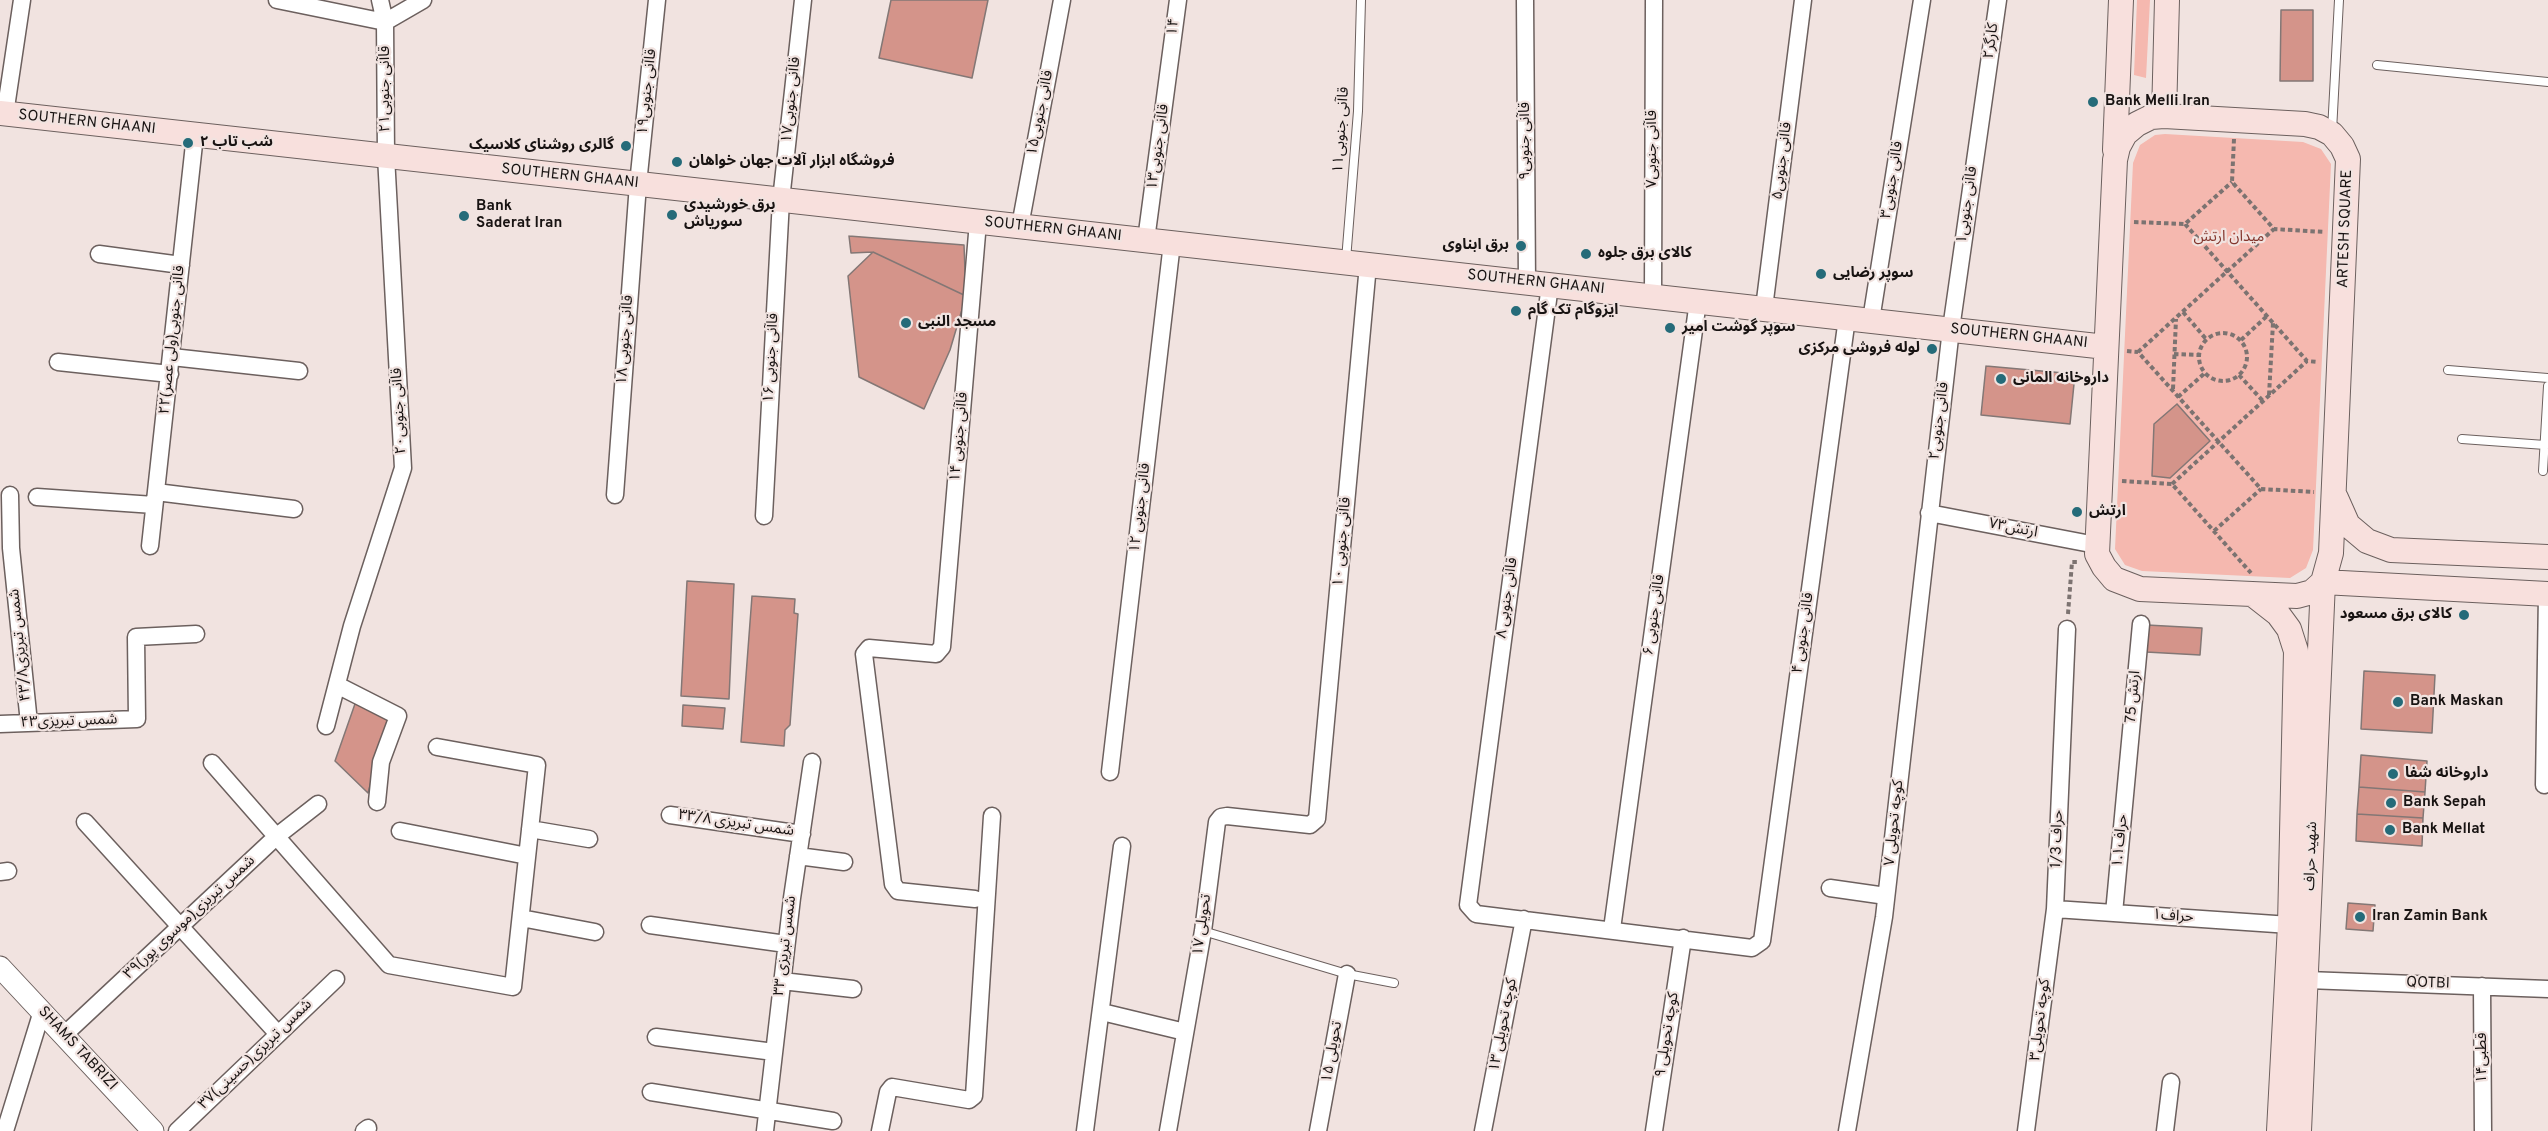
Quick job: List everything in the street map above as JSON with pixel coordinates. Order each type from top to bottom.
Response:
[{"type":"main road","points":[[2121,0],[2099,480],[2099,555],[2114,579],[2140,589],[2250,586],[2297,596],[2312,592],[2323,582],[2547,594]]},
{"type":"main road","points":[[2164,116],[2167,0]]},
{"type":"main road","name":"SOUTHERN GHAANI","points":[[2,114],[2106,346]]},
{"type":"main road","points":[[2115,160],[2118,147],[2125,134],[2137,124],[2151,117],[2164,116],[2234,134],[2306,124],[2319,127],[2332,135]]},
{"type":"main road","name":"ARTESH SQUARE","points":[[2323,582],[2331,553],[2320,492],[2347,234],[2348,159],[2342,146],[2332,135]]},
{"type":"main road","points":[[2320,492],[2348,525],[2367,541],[2391,550],[2548,557]]},
{"type":"main road","points":[[2390,584],[2382,576],[2378,566],[2382,557],[2391,550]]},
{"type":"main road","name":"شهید حراف","points":[[2299,1131],[2307,980],[2306,733],[2323,582]]},
{"type":"main road","points":[[2250,586],[2278,614],[2289,629],[2296,651],[2306,733],[2290,925],[2279,1131]]},
{"type":"street","points":[[277,0],[385,22],[423,0]]},
{"type":"street","name":"قاآنی جنوبی۲۱","points":[[380,0],[385,22],[386,156]]},
{"type":"street","name":"قاآنی جنوبی۱۹","points":[[638,184],[657,0]]},
{"type":"street","name":"قاآنی جنوبی۱۷","points":[[781,200],[803,0]]},
{"type":"street","name":"قاآنی جنوبی۱۵","points":[[1020,226],[1062,0]]},
{"type":"street","name":"۱۴","points":[[1171,54],[1178,0]]},
{"type":"street","name":"قاآنی جنوبی۹","points":[[1525,0],[1539,284]]},
{"type":"street","name":"قاآنی جنوبی۳","points":[[1871,320],[1922,0]]},
{"type":"street","name":"کارگر۲","points":[[1986,81],[1998,0]]},
{"type":"street","name":"قاآنی جنوبی۷","points":[[1653,296],[1654,1]]},
{"type":"street","points":[[2,114],[22,2]]},
{"type":"street","name":"قاآنی جنوبی۵","points":[[1764,308],[1802,7]]},
{"type":"street","name":"قاآنی جنوبی۱۳","points":[[1146,240],[1171,54]]},
{"type":"street","name":"قاآنی جنوبی۱","points":[[1951,329],[1986,81]]},
{"type":"street","name":"۲۲قاآنی جنوبی(ولی عصر)","points":[[150,546],[195,135]]},
{"type":"street","name":"۲۰قاآنی جنوبی","points":[[326,726],[403,468],[386,156]]},
{"type":"street","name":"قاآنی جنوبی ۱۸","points":[[615,495],[638,184]]},
{"type":"street","name":"قاآنی جنوبی ۱۶","points":[[764,516],[781,200]]},
{"type":"street","name":"قاآنی جنوبی ۱۴","points":[[975,899],[898,891],[893,884],[864,654],[869,648],[936,654],[940,651],[978,222]]},
{"type":"street","name":"قاآنی جنوبی ۱۲","points":[[1110,772],[1172,243]]},
{"type":"street","points":[[99,254],[181,265]]},
{"type":"street","name":"قاآنی جنوبی ۱۰","points":[[1317,819],[1357,264]]},
{"type":"street","name":"قاآنی جنوبی ۸","points":[[1524,919],[1471,911],[1468,905],[1539,284]]},
{"type":"street","name":"قاآنی جنوبی ۶","points":[[1612,929],[1698,301]]},
{"type":"street","name":"قاآنی جنوبی ۴","points":[[1683,938],[1752,948],[1758,946],[1764,930],[1846,318]]},
{"type":"street","name":"۲قاآنی جنوبی","points":[[1929,513],[1951,329]]},
{"type":"street","points":[[58,362],[299,371]]},
{"type":"street","name":"شمس تبریزی۴۳/۸","points":[[10,495],[6,556],[28,723]]},
{"type":"street","points":[[37,497],[155,498],[294,509]]},
{"type":"street","name":"ارتش۷۳","points":[[1929,513],[2099,555]]},
{"type":"street","name":"کوچه تحویلی ۷","points":[[1847,1131],[1886,896],[1929,513]]},
{"type":"street","points":[[2544,785],[2547,594]]},
{"type":"street","name":"75 ارتش","points":[[2128,769],[2141,624]]},
{"type":"street","name":"1/3 حراف","points":[[2055,909],[2067,629]]},
{"type":"street","name":"شمس تبریزی۴۳","points":[[0,724],[137,719],[136,637],[196,634]]},
{"type":"street","points":[[337,685],[398,716],[381,762],[377,802]]},
{"type":"street","points":[[212,763],[389,965],[513,987],[537,765],[437,747]]},
{"type":"street","name":"شمس تبریزی ۳۳","points":[[765,1131],[786,944],[812,762]]},
{"type":"street","name":"حراف۱.۱","points":[[2114,913],[2128,769]]},
{"type":"street","name":"شمس تبریزی(موسوی پور)۳۹","points":[[64,1035],[278,836],[318,804]]},
{"type":"street","name":"شمس تبریزی ۳۳/۸","points":[[670,815],[801,834]]},
{"type":"street","points":[[880,1131],[888,1092],[892,1087],[969,1100],[974,1096],[992,816]]},
{"type":"street","name":"تحویلی ۱۷","points":[[1168,1131],[1203,931],[1217,822],[1221,817],[1310,825],[1317,819]]},
{"type":"street","points":[[86,822],[278,1034]]},
{"type":"street","points":[[530,830],[589,839]]},
{"type":"street","points":[[400,831],[527,856]]},
{"type":"street","points":[[1085,1131],[1122,846]]},
{"type":"street","points":[[798,856],[844,862]]},
{"type":"street","points":[[1830,888],[1886,896]]},
{"type":"street","name":"حراف۱","points":[[2055,909],[2290,925]]},
{"type":"street","name":"کوچه تحویلی۳","points":[[2026,1131],[2055,909]]},
{"type":"street","points":[[521,918],[595,932]]},
{"type":"street","points":[[1524,919],[1683,938]]},
{"type":"street","name":"کوچه تحویلی ۱۳","points":[[1483,1131],[1524,919]]},
{"type":"street","points":[[650,925],[786,944]]},
{"type":"street","name":"کوچه تحویلی ۹","points":[[1654,1131],[1683,938]]},
{"type":"street","name":"SHAMS TABRIZI","points":[[0,966],[153,1131]]},
{"type":"street","name":"تحویلی ۱۵","points":[[1318,1131],[1347,974]]},
{"type":"street","name":"شمس تبریزی(حسینی)۳۷","points":[[177,1131],[336,979]]},
{"type":"street","name":"QOTBI","points":[[2307,980],[2548,989]]},
{"type":"street","points":[[782,981],[853,989]]},
{"type":"street","name":"قطبی۱۴","points":[[2482,986],[2483,1131]]},
{"type":"street","points":[[5,1131],[42,1011]]},
{"type":"street","points":[[1102,1011],[1185,1032]]},
{"type":"street","points":[[656,1037],[774,1052]]},
{"type":"street","points":[[2165,1131],[2171,1082]]},
{"type":"street","points":[[651,1092],[833,1121]]},
{"type":"lane","name":"قاآنی جنوبی۱۱","points":[[1357,264],[1361,0]]},
{"type":"lane","points":[[2332,135],[2339,0]]},
{"type":"lane","points":[[2377,65],[2548,82]]},
{"type":"lane","points":[[2448,370],[2548,378]]},
{"type":"lane","points":[[2543,471],[2548,386]]},
{"type":"lane","points":[[2462,438],[2545,445]]},
{"type":"lane","points":[[1203,931],[1347,974],[1394,982]]},
{"type":"path","points":[[2234,134],[2232,182],[2274,229],[2347,234]]},
{"type":"path","points":[[2112,220],[2185,224],[2232,182]]},
{"type":"path","points":[[2172,484],[2307,361],[2185,224]]},
{"type":"path","points":[[2261,489],[2138,352],[2274,229]]},
{"type":"path","points":[[2183,312],[2206,339]]},
{"type":"path","points":[[2241,340],[2267,316]]},
{"type":"path","points":[[2172,390],[2176,318]]},
{"type":"path","points":[[2269,396],[2273,322]]},
{"type":"path","points":[[2224,332],[2241,340],[2247,358],[2239,375],[2221,381],[2205,373],[2199,355],[2206,339],[2224,332]]},
{"type":"path","points":[[2174,354],[2199,355]]},
{"type":"path","points":[[2178,397],[2205,373]]},
{"type":"path","points":[[2239,375],[2263,402]]},
{"type":"path","points":[[2099,480],[2172,484],[2256,578],[2250,586]]},
{"type":"path","points":[[2214,531],[2261,489],[2320,492]]},
{"type":"path","points":[[2067,629],[2072,562],[2099,555]]},
{"type":"green space","points":[[2137,0],[2150,0],[2146,78],[2134,75]]},
{"type":"green space","name":"میدان ارتش","points":[[2155,135],[2303,142],[2321,149],[2331,164],[2313,550],[2306,568],[2290,578],[2142,571],[2125,565],[2115,549],[2133,163],[2140,145]]},
{"type":"building","points":[[891,0],[988,0],[972,78],[879,58]]},
{"type":"building","points":[[2281,10],[2313,10],[2313,81],[2280,81]]},
{"type":"building","points":[[849,236],[964,245],[966,296],[873,252],[851,253]]},
{"type":"building","name":"مسجد النبی","points":[[873,252],[966,296],[950,350],[924,409],[859,377],[848,276]]},
{"type":"building","points":[[1986,366],[2075,374],[2070,424],[1981,415]]},
{"type":"building","points":[[2177,404],[2210,441],[2170,478],[2152,476],[2154,424]]},
{"type":"building","points":[[687,581],[734,584],[729,699],[681,696]]},
{"type":"building","points":[[752,596],[795,599],[794,613],[798,614],[790,725],[785,730],[784,746],[741,742]]},
{"type":"building","points":[[2147,625],[2202,628],[2200,655],[2146,652]]},
{"type":"building","name":"Bank Maskan","points":[[2364,671],[2435,675],[2432,733],[2361,729]]},
{"type":"building","points":[[356,701],[388,718],[368,793],[335,761]]},
{"type":"building","points":[[683,705],[725,708],[723,729],[682,726]]},
{"type":"building","name":"داروخانه شفا","points":[[2361,755],[2427,761],[2425,792],[2359,787]]},
{"type":"building","name":"Bank Sepah","points":[[2359,787],[2425,792],[2423,818],[2357,814]]},
{"type":"building","name":"Bank Mellat","points":[[2357,814],[2423,818],[2422,846],[2356,841]]},
{"type":"building","name":"Iran Zamin Bank","points":[[2348,903],[2375,905],[2373,931],[2346,929]]},
{"type":"place","name":"Bank Melli Iran","points":[[2093,102]]},
{"type":"place","name":"شب تاب ۲","points":[[188,143]]},
{"type":"place","name":"گالری روشنای کلاسیک","points":[[626,146]]},
{"type":"place","name":"فروشگاه ابزار آلات جهان خواهان","points":[[677,162]]},
{"type":"place","name":"برق خورشیدی سوریاش","points":[[672,215]]},
{"type":"place","name":"Bank Saderat Iran","points":[[464,216]]},
{"type":"place","name":"برق ابناوی","points":[[1521,246]]},
{"type":"place","name":"کالای برق جلوه","points":[[1586,254]]},
{"type":"place","name":"سوپر رضایی","points":[[1821,274]]},
{"type":"place","name":"ایزوگام تک گام","points":[[1516,311]]},
{"type":"place","name":"مسجد النبی","points":[[906,323]]},
{"type":"place","name":"سوپر گوشت امیر","points":[[1670,328]]},
{"type":"place","name":"لوله فروشی مرکزی","points":[[1932,349]]},
{"type":"place","name":"داروخانه المانی","points":[[2001,379]]},
{"type":"place","name":"ارتش","points":[[2077,512]]},
{"type":"place","name":"کالای برق مسعود","points":[[2464,615]]},
{"type":"place","name":"Bank Maskan","points":[[2398,702]]},
{"type":"place","name":"داروخانه شفا","points":[[2393,774]]},
{"type":"place","name":"Bank Sepah","points":[[2391,803]]},
{"type":"place","name":"Bank Mellat","points":[[2390,830]]},
{"type":"place","name":"Iran Zamin Bank","points":[[2360,917]]}]
